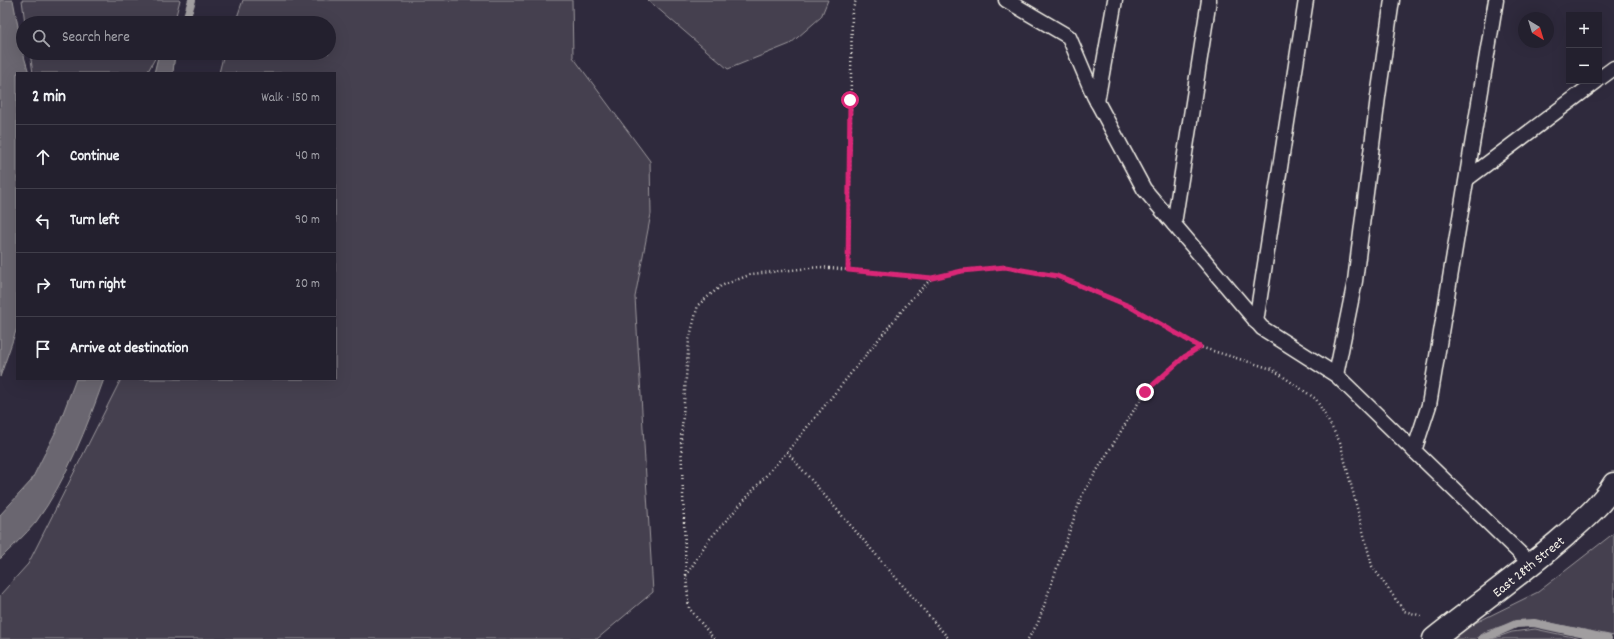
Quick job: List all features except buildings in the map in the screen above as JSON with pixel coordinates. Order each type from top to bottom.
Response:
[{"type":"street","name":"East 28th Street","points":[[1434,639],[1532,565],[1587,517],[1614,484]]},
{"type":"lane","points":[[1006,0],[1069,37],[1097,102],[1144,189],[1256,322],[1262,328],[1336,375],[1532,565]]},
{"type":"lane","points":[[1097,102],[1115,0]]},
{"type":"lane","points":[[1174,224],[1209,0]]},
{"type":"lane","points":[[1256,322],[1306,0]]},
{"type":"lane","points":[[1336,375],[1355,281],[1378,97],[1392,0]]},
{"type":"lane","points":[[1414,451],[1429,405],[1496,0]]},
{"type":"lane","points":[[1602,77],[1614,68]]},
{"type":"lane","points":[[1467,179],[1593,84]]},
{"type":"path","points":[[848,270],[851,41],[852,11],[856,0]]},
{"type":"path","points":[[714,639],[689,608],[686,576],[681,440],[689,340],[698,305],[721,286],[752,274],[820,267],[932,278],[962,271],[1005,267],[1057,276],[1129,306],[1200,347],[1272,369],[1316,398],[1340,442],[1372,566],[1404,611],[1452,625]]},
{"type":"path","points":[[686,576],[707,542],[787,452],[913,297],[932,278]]},
{"type":"path","points":[[1028,639],[1038,623],[1082,495],[1145,392],[1184,357],[1200,347]]},
{"type":"path","points":[[787,452],[949,639]]},
{"type":"shaded area","points":[[0,0],[13,0],[16,16],[16,60],[25,60],[29,72],[16,72],[16,331],[0,377]]},
{"type":"shaded area","points":[[22,0],[180,0],[176,16],[24,16]]},
{"type":"shaded area","points":[[243,0],[572,0],[573,57],[650,161],[651,214],[635,297],[653,592],[597,639],[0,639],[0,595],[28,564],[120,380],[336,380],[336,72],[219,72],[222,60],[336,60],[336,16],[237,16]]},
{"type":"shaded area","points":[[648,0],[828,0],[821,17],[790,44],[728,69]]},
{"type":"shaded area","points":[[31,60],[154,60],[148,72],[33,72]]},
{"type":"shaded area","points":[[157,60],[174,60],[173,72],[154,72]]},
{"type":"shaded area","points":[[76,380],[104,380],[83,435],[57,489],[36,522],[0,559],[0,515],[31,481],[57,429]]},
{"type":"shaded area","points":[[1614,533],[1614,636],[1535,620],[1515,622],[1487,631],[1475,639],[1452,639],[1467,627],[1538,592]]},
{"type":"shaded area","points":[[1535,629],[1582,639],[1492,639],[1512,632]]},
{"type":"waterway","points":[[187,16],[192,0]]},
{"type":"waterway","points":[[1482,639],[1516,624],[1534,623],[1608,639]]},
{"type":"route","points":[[850,100],[848,270],[932,278],[962,271],[1005,267],[1057,276],[1129,306],[1200,347],[1184,357],[1145,392]]}]
